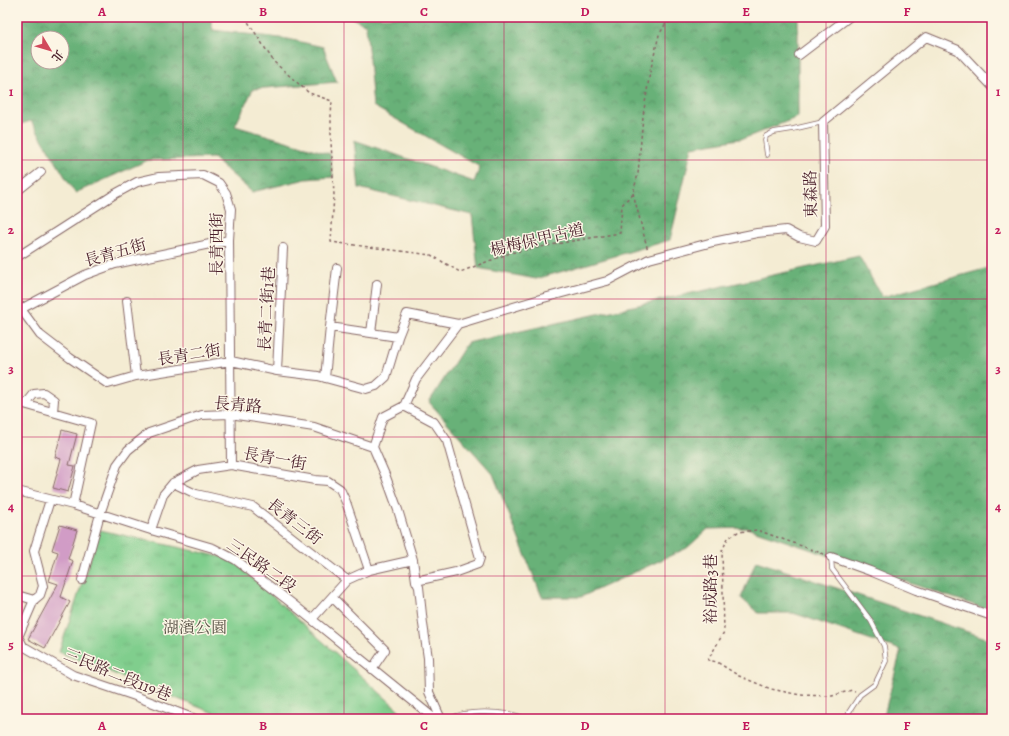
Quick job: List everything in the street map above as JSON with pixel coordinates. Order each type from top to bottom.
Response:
[{"type":"street","points":[[799,54],[849,17]]},
{"type":"street","points":[[823,122],[926,36],[958,50],[992,86]]},
{"type":"street","name":"東森路","points":[[458,324],[540,299],[607,281],[649,260],[713,242],[757,233],[786,230],[799,237],[816,241],[825,226],[823,122]]},
{"type":"street","points":[[17,191],[41,172]]},
{"type":"street","name":"長青西街","points":[[17,257],[114,194],[137,182],[159,177],[203,175],[219,183],[226,192],[231,210],[229,240],[231,465]]},
{"type":"street","name":"長青五街","points":[[19,311],[85,275],[115,264],[229,240]]},
{"type":"street","name":"長青二街1巷","points":[[277,371],[283,248]]},
{"type":"street","points":[[326,378],[337,268]]},
{"type":"street","points":[[371,333],[377,284]]},
{"type":"street","name":"長青二街","points":[[127,301],[136,376],[231,361],[277,371],[318,376],[366,389],[376,386],[386,377],[398,337]]},
{"type":"street","points":[[19,311],[40,335],[108,384],[136,376]]},
{"type":"street","points":[[330,327],[398,337],[407,314],[458,324],[416,379],[404,406],[383,417],[373,447],[398,510],[413,560],[416,581],[419,587],[428,658],[429,692],[440,719]]},
{"type":"street","points":[[26,404],[34,394],[44,393],[54,400],[53,412]]},
{"type":"street","points":[[17,402],[91,423],[73,505]]},
{"type":"street","points":[[404,406],[434,422],[447,441],[480,558],[478,564],[456,572],[416,581]]},
{"type":"street","name":"長青路","points":[[82,580],[100,514],[117,465],[128,450],[149,433],[202,415],[230,414],[314,427],[373,447]]},
{"type":"street","name":"長青一街","points":[[151,530],[163,495],[173,483],[198,470],[231,465],[328,481],[340,489],[346,502],[369,570]]},
{"type":"street","name":"長青三街","points":[[173,483],[196,494],[253,507],[347,580]]},
{"type":"street","name":"三民路二段","points":[[17,491],[73,505],[213,548],[236,560],[312,619],[435,719]]},
{"type":"street","name":"三民路二段119巷","points":[[50,500],[34,551],[43,586],[40,595],[34,600],[18,637],[23,646],[73,675],[135,696],[195,719]]},
{"type":"street","points":[[831,557],[916,590],[992,616]]},
{"type":"street","points":[[312,619],[347,580],[369,570],[413,560]]},
{"type":"street","points":[[17,595],[34,600]]},
{"type":"street","points":[[332,597],[385,650],[372,669]]},
{"type":"lane","points":[[767,155],[765,140],[766,136],[774,132],[823,122]]},
{"type":"lane","points":[[831,557],[832,569],[871,621],[884,646],[886,662],[874,684],[860,695],[849,712],[848,719]]},
{"type":"lane","points":[[451,719],[456,716],[481,712],[510,714],[527,719]]},
{"type":"path","name":"楊梅保甲古道","points":[[245,17],[274,62],[309,93],[332,101],[331,142],[334,195],[331,242],[431,255],[460,272],[510,253],[620,232],[622,205],[633,193],[638,174],[643,116],[650,72],[659,35],[666,23],[703,17]]},
{"type":"path","points":[[633,193],[648,249],[649,260]]},
{"type":"path","name":"裕成路3巷","points":[[831,557],[757,530],[738,532],[728,538],[722,552],[724,632],[708,660],[717,662],[746,679],[771,689],[800,695],[832,696],[852,690],[860,695]]},
{"type":"green space","points":[[17,17],[210,17],[213,30],[288,39],[323,47],[337,82],[253,89],[235,126],[330,154],[333,177],[306,179],[252,192],[213,158],[148,160],[75,193],[31,121],[17,125]]},
{"type":"green space","points":[[350,17],[798,17],[798,117],[745,138],[692,147],[670,240],[536,279],[478,268],[472,215],[359,188],[354,140],[474,182],[480,167],[373,106],[366,25]]},
{"type":"green space","points":[[859,256],[882,297],[992,267],[992,608],[986,609],[747,528],[708,529],[687,548],[581,597],[542,597],[493,474],[429,402],[467,343]]},
{"type":"green space","name":"湖濱公園","points":[[100,530],[231,559],[409,719],[229,719],[59,652]]},
{"type":"green space","points":[[756,561],[992,640],[992,719],[883,719],[901,650],[793,613],[758,613],[741,598]]},
{"type":"building","points":[[62,430],[77,434],[69,465],[75,466],[68,492],[53,488],[61,459],[55,457]]},
{"type":"building","points":[[60,525],[77,530],[68,559],[73,561],[61,597],[70,602],[45,648],[28,639],[58,584],[49,581],[58,552],[52,550]]}]
